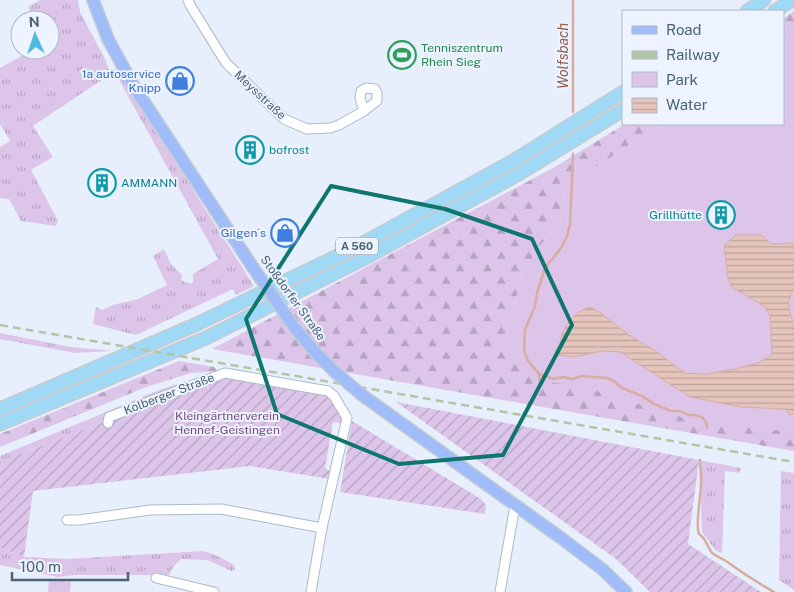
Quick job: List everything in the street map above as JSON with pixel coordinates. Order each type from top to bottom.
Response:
[{"type":"highway","points":[[749,10],[764,0]]},
{"type":"highway","points":[[777,10],[792,0]]},
{"type":"highway","name":"A 560","points":[[0,409],[170,337],[354,248],[513,161],[622,93]]},
{"type":"highway","name":"A 560","points":[[0,424],[206,338],[371,255],[517,175],[622,111]]},
{"type":"main road","name":"Stoßdorfer Straße","points":[[93,0],[108,39],[133,85],[252,266],[294,327],[315,352],[362,395],[602,569],[626,592]]},
{"type":"street","name":"Meysstraße","points":[[188,0],[226,63],[284,119],[307,129],[323,129],[339,125],[364,111]]},
{"type":"street","name":"Kolberger Straße","points":[[108,423],[109,417],[225,373],[328,391],[334,396],[347,418],[322,528],[311,592]]},
{"type":"street","points":[[500,592],[515,505]]},
{"type":"street","points":[[67,520],[150,510],[221,509],[322,528]]},
{"type":"street","points":[[156,578],[214,592]]},
{"type":"highlighted area","points":[[331,186],[445,209],[532,239],[572,325],[503,455],[399,464],[277,414],[246,319]]},
{"type":"green space","points":[[40,0],[78,0],[80,12],[106,61],[108,69],[117,70],[254,286],[236,295],[233,289],[136,335],[93,324],[96,307],[102,310],[113,305],[138,299],[167,285],[153,256],[164,249],[171,264],[183,276],[181,278],[182,281],[191,284],[193,274],[218,259],[118,78],[109,75],[33,126],[53,157],[31,170],[58,221],[56,226],[21,221],[9,199],[0,198],[0,147],[10,141],[0,124],[0,68],[14,60],[60,60],[60,10],[30,10],[28,7]]},
{"type":"green space","points":[[794,11],[794,31],[784,38],[784,18]]},
{"type":"green space","points":[[794,31],[794,430],[758,429],[694,421],[587,388],[539,380],[515,364],[507,337],[522,276],[539,247],[560,223],[565,187],[660,125],[784,125],[784,38]]},
{"type":"green space","points":[[623,125],[660,125],[565,187],[560,223],[539,247],[522,276],[507,337],[794,414],[794,451],[212,349],[553,168]]},
{"type":"green space","points":[[0,333],[70,347],[113,351],[75,353],[0,339]]},
{"type":"green space","points":[[179,361],[214,367],[218,371],[191,373],[146,387],[0,447],[0,434]]},
{"type":"green space","name":"Kleingärtnerverein Hennef-Geistingen","points":[[222,376],[327,393],[344,416],[342,423],[333,422],[325,468],[331,472],[330,479],[250,466],[33,491],[24,557],[0,548],[0,462]]},
{"type":"green space","points":[[186,381],[194,383],[105,417],[101,423],[0,462],[0,456],[154,392]]},
{"type":"green space","points":[[396,402],[699,460],[688,544],[761,592],[650,592],[616,559]]},
{"type":"green space","points":[[352,421],[481,499],[486,505],[485,514],[340,492]]},
{"type":"green space","points":[[699,460],[741,468],[740,473],[725,471],[722,553],[716,551],[702,532]]},
{"type":"green space","points":[[781,471],[794,473],[794,590],[779,580]]},
{"type":"green space","points":[[0,548],[24,557],[66,559],[203,551],[227,561],[234,565],[235,569],[232,571],[207,560],[181,559],[173,567],[169,575],[74,575],[58,577],[0,565]]},
{"type":"green space","points":[[49,579],[71,582],[70,592],[48,592]]},
{"type":"water","points":[[735,235],[761,235],[771,244],[794,243],[794,289],[789,306],[794,323],[794,414],[789,415],[787,410],[784,409],[741,407],[690,397],[620,352],[603,351],[573,357],[558,355],[555,351],[569,322],[578,313],[590,307],[685,373],[705,374],[735,369],[758,363],[772,355],[770,316],[764,306],[732,287],[728,279],[724,246]]},
{"type":"waterway","name":"Wolfsbach","points":[[573,0],[573,112]]},
{"type":"waterway","name":"Wolfsbach","points":[[573,154],[570,225],[561,248],[545,268],[535,306],[525,330],[524,350],[528,361],[539,374],[554,379],[563,377],[572,379],[582,376],[607,378],[622,388],[671,411],[680,411],[688,415],[702,417],[706,422],[707,428]]},
{"type":"waterway","points":[[539,375],[540,383]]},
{"type":"waterway","name":"Wolfsbach","points":[[700,460],[699,534],[712,553],[774,592]]},
{"type":"railway","points":[[0,325],[794,462]]},
{"type":"place","name":"Tenniszentrum Rhein Sieg","points":[[402,55]]},
{"type":"place","name":"1a autoservice Knipp","points":[[180,81]]},
{"type":"place","name":"bofrost","points":[[250,150]]},
{"type":"place","name":"AMMANN","points":[[102,183]]},
{"type":"place","name":"Grillhütte","points":[[721,215]]},
{"type":"place","name":"Gilgen´s","points":[[285,233]]}]
